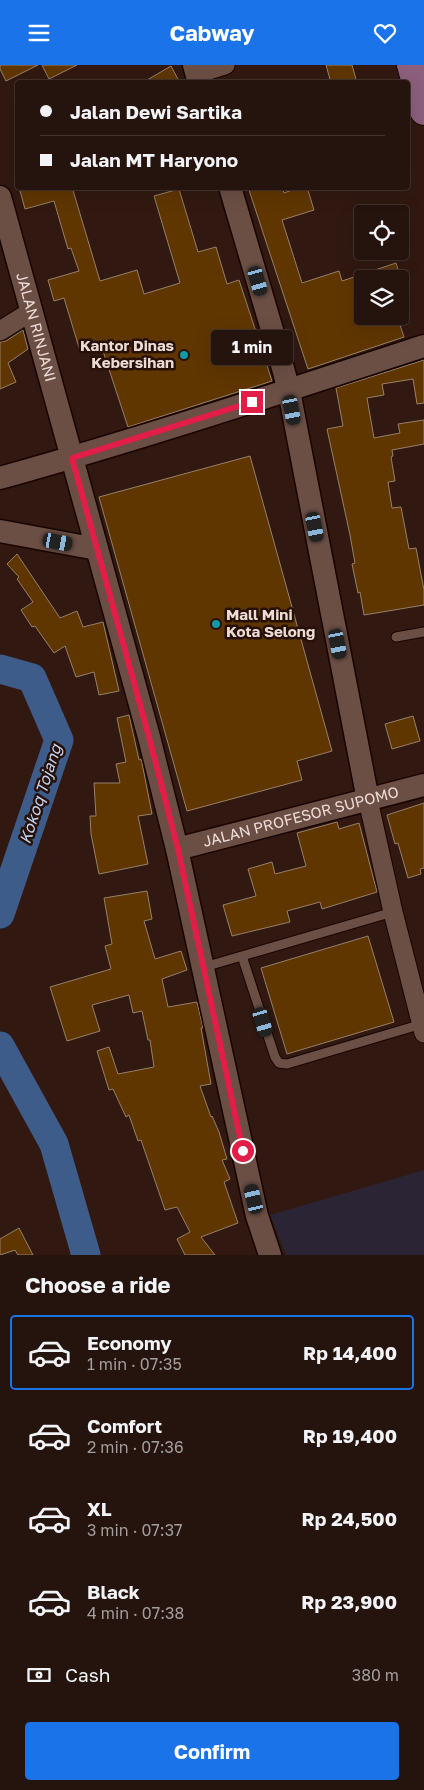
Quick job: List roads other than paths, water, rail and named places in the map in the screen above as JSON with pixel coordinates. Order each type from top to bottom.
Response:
[{"type":"main road","points":[[411,65],[424,111]]},
{"type":"street","points":[[196,74],[225,65]]},
{"type":"street","points":[[231,190],[280,357],[288,391],[368,800],[393,912],[423,1029]]},
{"type":"street","name":"JALAN RINJANI","points":[[0,197],[149,737],[178,849],[255,1208],[270,1255]]},
{"type":"street","points":[[0,331],[32,311]]},
{"type":"street","points":[[0,478],[72,458],[288,391],[424,346]]},
{"type":"street","points":[[0,531],[97,549]]},
{"type":"street","name":"JALAN PROFESOR SUPOMO","points":[[178,849],[424,785]]},
{"type":"lane","points":[[396,637],[424,632]]},
{"type":"lane","points":[[204,967],[393,912]]},
{"type":"lane","points":[[242,956],[268,1039],[279,1063],[287,1064],[423,1029]]},
{"type":"waterway","name":"Kokoq Tojang","points":[[0,669],[32,678],[59,740],[0,914]]},
{"type":"waterway","name":"Kokoq Tojang","points":[[0,1046],[54,1144],[86,1255]]},
{"type":"place","name":"Kantor Dinas Kebersihan","points":[[184,355]]},
{"type":"place","name":"Mall Mini Kota Selong","points":[[216,624]]}]
